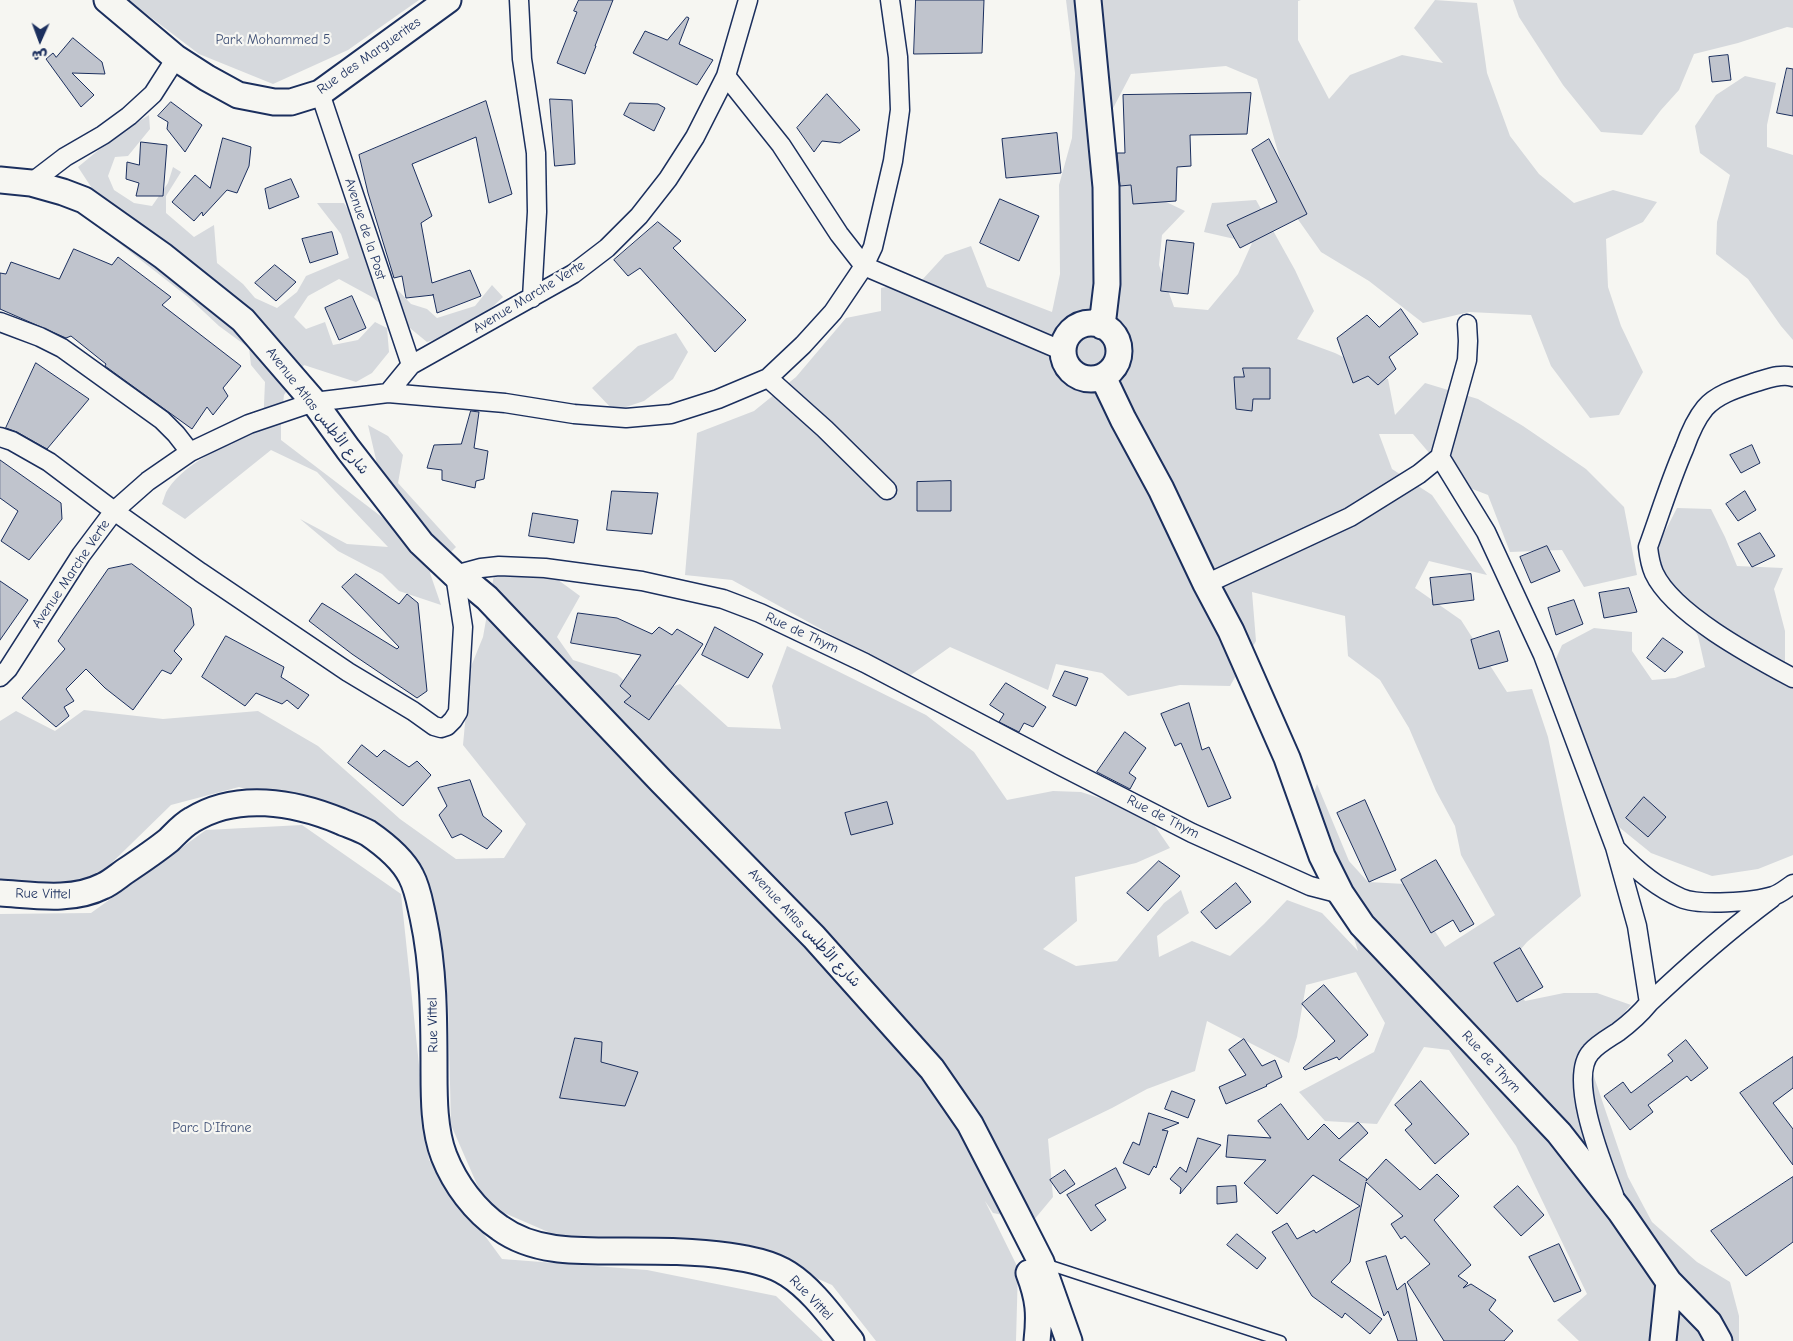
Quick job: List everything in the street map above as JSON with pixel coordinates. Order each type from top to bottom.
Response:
[{"type":"street","name":"Rue des Marguerites","points":[[107,0],[176,58],[207,78],[238,95],[274,102],[292,102],[320,93],[448,0]]},
{"type":"street","points":[[520,0],[522,58],[536,153],[538,212],[532,298]]},
{"type":"street","name":"Avenue Marche Verte","points":[[388,393],[411,365],[532,298],[580,268],[607,248],[639,216],[668,179],[695,137],[726,76],[748,0]]},
{"type":"street","points":[[887,490],[768,378],[803,345],[833,312],[864,266],[873,247],[893,161],[900,110],[898,57],[890,0]]},
{"type":"street","points":[[1088,0],[1106,188],[1107,284],[1102,326]]},
{"type":"street","points":[[13,181],[65,157],[103,135],[129,116],[153,94],[176,58]]},
{"type":"street","points":[[726,76],[781,145],[839,234],[864,266],[1063,351]]},
{"type":"street","name":"Avenue de la Post","points":[[320,93],[411,365]]},
{"type":"street","name":"Avenue Atlas شارع الأطلس","points":[[13,181],[63,192],[84,200],[163,256],[243,320],[314,402],[415,535],[456,575],[481,608],[783,922],[901,1049],[924,1077],[958,1126],[993,1189],[1036,1292],[1039,1318],[1037,1341]]},
{"type":"street","points":[[0,322],[40,337],[62,348],[162,420],[190,452]]},
{"type":"street","points":[[1091,324],[1102,326],[1111,332],[1117,340],[1119,351],[1117,362],[1112,371],[1103,377],[1092,380],[1081,378],[1071,371],[1065,362],[1063,351],[1065,340],[1071,331],[1080,326],[1091,324]]},
{"type":"street","points":[[1206,584],[1350,517],[1419,474],[1440,457],[1467,360],[1467,324]]},
{"type":"street","points":[[1103,377],[1231,631],[1287,758],[1322,856],[1341,894]]},
{"type":"street","points":[[1793,377],[1774,377],[1754,383],[1718,397],[1706,408],[1690,432],[1648,546],[1649,559],[1654,574],[1663,587],[1682,606],[1718,635],[1793,678]]},
{"type":"street","name":"Avenue Marche Verte","points":[[0,677],[8,669],[82,555],[114,511],[148,481],[190,452],[249,424],[314,402],[388,393],[504,403],[574,414],[626,418],[671,414],[718,399],[768,378]]},
{"type":"street","points":[[0,437],[12,441],[50,462],[114,511],[200,572],[348,672],[413,711],[434,726],[441,728],[447,726],[458,712],[463,627],[456,575]]},
{"type":"street","points":[[1440,457],[1486,532],[1543,655],[1616,847],[1638,926],[1649,1004]]},
{"type":"street","name":"Rue de Thym","points":[[456,575],[481,568],[499,566],[545,568],[642,581],[723,599],[760,613],[865,663],[1061,766],[1192,832],[1310,886],[1341,894],[1362,925],[1559,1134],[1620,1211],[1669,1282],[1709,1323],[1719,1341]]},
{"type":"street","name":"Avenue Atlas شارع الأطلس","points":[[456,575],[487,598],[661,781],[814,937],[932,1069],[970,1124],[1041,1262],[1069,1341]]},
{"type":"street","name":"Rue Vittel","points":[[0,893],[43,896],[83,894],[103,886],[156,850],[190,820],[231,804],[256,802],[314,810],[365,831],[402,861],[412,877],[418,896],[430,949],[434,1018],[434,1096],[438,1133],[443,1155],[457,1183],[470,1201],[501,1229],[526,1243],[562,1250],[694,1252],[748,1259],[768,1264],[787,1273],[808,1290],[851,1341]]},
{"type":"street","points":[[1616,847],[1632,866],[1648,879],[1682,899],[1729,902],[1775,896]]},
{"type":"street","points":[[1620,1211],[1589,1122],[1582,1077],[1584,1064],[1590,1053],[1637,1017],[1712,946],[1750,914],[1793,884]]},
{"type":"street","points":[[1663,1341],[1669,1282]]},
{"type":"lane","points":[[1041,1262],[1281,1341]]},
{"type":"green space","name":"Park Mohammed 5","points":[[128,0],[419,0],[348,50],[273,84],[199,54]]},
{"type":"green space","points":[[1066,0],[1301,0],[1298,1],[1298,40],[1329,99],[1350,75],[1402,55],[1443,63],[1414,28],[1435,0],[1477,3],[1487,73],[1510,136],[1539,174],[1574,203],[1613,190],[1657,202],[1643,222],[1606,239],[1608,287],[1621,326],[1643,372],[1619,415],[1590,418],[1551,366],[1531,315],[1469,312],[1423,323],[1369,281],[1321,252],[1297,218],[1257,79],[1226,66],[1131,74],[1110,114],[1116,178],[1185,211],[1162,235],[1159,265],[1174,307],[1208,310],[1238,274],[1252,243],[1204,232],[1212,203],[1256,200],[1295,270],[1314,311],[1297,339],[1335,353],[1388,379],[1395,415],[1425,383],[1478,399],[1523,426],[1586,469],[1624,507],[1637,575],[1584,587],[1562,550],[1510,552],[1488,495],[1454,482],[1413,434],[1379,434],[1392,469],[1432,495],[1487,575],[1429,561],[1415,588],[1461,620],[1507,692],[1532,689],[1548,737],[1581,896],[1527,942],[1505,968],[1525,1001],[1564,993],[1597,993],[1631,1005],[1587,1056],[1628,1177],[1652,1222],[1697,1262],[1730,1282],[1739,1316],[1739,1341],[1579,1341],[1557,1320],[1587,1294],[1516,1146],[1449,1050],[1424,1047],[1377,1124],[1325,1121],[1299,1092],[1374,1052],[1385,1023],[1356,972],[1306,985],[1297,1037],[1289,1063],[1207,1021],[1195,1071],[1147,1089],[1048,1139],[1053,1197],[1033,1221],[993,1213],[985,1201],[1018,1268],[1016,1341],[876,1341],[832,1285],[759,1253],[562,1238],[486,1205],[451,1125],[448,1000],[418,873],[361,824],[239,787],[171,805],[88,886],[0,881],[0,721],[16,711],[55,731],[84,710],[163,719],[258,711],[318,746],[400,819],[456,859],[504,858],[526,824],[463,745],[470,669],[483,637],[494,575],[550,574],[580,596],[557,637],[573,660],[617,674],[641,697],[680,684],[728,727],[781,729],[772,686],[787,646],[926,715],[974,752],[1007,800],[1053,791],[1081,792],[1146,813],[1170,848],[1136,863],[1075,877],[1077,921],[1043,949],[1076,966],[1117,961],[1164,903],[1181,890],[1189,913],[1157,936],[1159,957],[1192,941],[1230,956],[1287,900],[1322,913],[1358,951],[1334,874],[1309,807],[1317,784],[1349,861],[1368,882],[1405,884],[1445,947],[1495,915],[1461,855],[1455,826],[1436,791],[1409,728],[1380,680],[1348,656],[1345,616],[1252,592],[1256,641],[1230,686],[1180,685],[1128,696],[1102,673],[1056,664],[1048,690],[950,647],[908,677],[732,580],[685,575],[697,433],[754,411],[796,377],[846,318],[881,311],[881,288],[922,280],[945,255],[971,246],[987,287],[1052,312],[1060,274],[1059,185],[1072,138],[1075,73]]},
{"type":"green space","points":[[1513,0],[1793,0],[1793,28],[1787,27],[1738,43],[1694,54],[1679,90],[1642,135],[1601,132],[1563,85],[1519,17]]},
{"type":"green space","points":[[1745,76],[1776,83],[1767,125],[1767,147],[1793,155],[1793,340],[1748,279],[1716,254],[1717,222],[1730,175],[1700,153],[1695,126],[1716,95]]},
{"type":"green space","points":[[149,115],[150,129],[128,156],[115,157],[108,176],[114,190],[134,203],[152,206],[168,183],[173,167],[181,172],[166,196],[166,213],[194,237],[214,225],[217,263],[243,284],[255,298],[277,308],[297,292],[306,276],[349,258],[341,234],[317,203],[344,203],[395,287],[411,304],[427,309],[437,318],[475,306],[492,285],[503,297],[468,324],[448,335],[427,342],[372,297],[339,279],[308,296],[294,317],[306,329],[325,322],[333,345],[358,340],[375,322],[387,328],[389,352],[372,373],[356,382],[304,365],[284,395],[281,440],[391,524],[368,425],[388,436],[403,455],[398,483],[456,547],[430,573],[441,605],[399,591],[382,574],[338,551],[300,519],[347,544],[388,547],[317,472],[271,450],[185,519],[162,504],[168,489],[187,469],[211,453],[263,427],[265,382],[251,365],[249,348],[219,326],[188,297],[87,218],[145,237],[99,199],[78,167],[118,134]]},
{"type":"green space","points":[[676,333],[688,352],[673,379],[644,401],[614,411],[592,388],[638,346]]},
{"type":"green space","points":[[1677,508],[1711,509],[1737,566],[1783,568],[1774,589],[1785,631],[1785,664],[1793,666],[1793,855],[1758,869],[1712,876],[1651,853],[1614,823],[1555,661],[1562,645],[1594,628],[1632,632],[1632,651],[1652,680],[1675,678],[1705,667],[1698,636],[1655,569],[1660,541]]},
{"type":"green space","name":"Parc D'Ifrane","points":[[302,825],[401,894],[429,1160],[502,1259],[647,1270],[776,1296],[823,1341],[0,1341],[0,914],[91,913],[206,830]]},
{"type":"building","points":[[579,0],[613,0],[585,74],[557,63],[577,12],[574,11]]},
{"type":"building","points":[[916,0],[984,0],[982,53],[914,54]]},
{"type":"building","points":[[687,17],[689,18],[679,44],[713,60],[697,85],[633,53],[645,31],[667,40]]},
{"type":"building","points":[[73,38],[102,62],[105,74],[72,73],[94,95],[81,107],[46,59],[53,53],[56,57]]},
{"type":"building","points":[[1728,55],[1731,80],[1712,82],[1709,57]]},
{"type":"building","points":[[1787,68],[1793,69],[1793,116],[1777,113]]},
{"type":"building","points":[[1251,93],[1247,134],[1190,135],[1191,166],[1177,167],[1176,201],[1133,204],[1131,185],[1120,186],[1117,153],[1125,153],[1123,95]]},
{"type":"building","points":[[827,94],[860,130],[840,143],[822,141],[814,152],[797,128]]},
{"type":"building","points":[[550,99],[572,100],[575,164],[555,166]]},
{"type":"building","points":[[486,101],[512,194],[489,203],[476,137],[412,164],[432,216],[421,223],[432,283],[470,270],[481,296],[437,313],[433,294],[406,298],[402,276],[394,278],[368,193],[359,155]]},
{"type":"building","points":[[171,102],[202,125],[185,152],[167,129],[168,122],[158,116]]},
{"type":"building","points":[[630,103],[658,104],[665,108],[654,131],[624,115]]},
{"type":"building","points":[[1057,133],[1061,173],[1006,178],[1002,139]]},
{"type":"building","points":[[223,138],[251,147],[249,166],[237,193],[227,190],[203,216],[202,212],[194,221],[172,202],[195,175],[210,188]]},
{"type":"building","points":[[1269,139],[1307,214],[1240,248],[1227,225],[1277,202],[1252,150]]},
{"type":"building","points":[[141,142],[167,145],[163,196],[136,196],[139,183],[126,179],[127,162],[139,165]]},
{"type":"building","points":[[291,179],[299,197],[269,209],[265,189]]},
{"type":"building","points":[[1000,199],[1039,216],[1019,261],[980,243]]},
{"type":"building","points":[[658,222],[681,241],[673,248],[746,320],[715,352],[640,268],[628,276],[614,260]]},
{"type":"building","points":[[332,232],[338,254],[310,263],[302,239]]},
{"type":"building","points":[[1167,240],[1194,243],[1188,294],[1161,291]]},
{"type":"building","points":[[74,249],[112,265],[118,257],[171,297],[162,305],[241,366],[223,388],[228,396],[213,415],[207,407],[192,429],[105,366],[106,364],[71,336],[66,338],[0,309],[0,273],[6,274],[11,262],[59,279]]},
{"type":"building","points":[[275,265],[296,282],[276,301],[255,283]]},
{"type":"building","points":[[352,296],[366,328],[339,340],[325,308]]},
{"type":"building","points":[[1401,309],[1418,334],[1389,357],[1396,369],[1378,385],[1368,376],[1353,383],[1337,338],[1367,315],[1379,327]]},
{"type":"building","points":[[36,363],[89,399],[47,449],[6,428]]},
{"type":"building","points":[[1243,368],[1270,368],[1270,399],[1253,399],[1252,411],[1236,409],[1234,377],[1244,377]]},
{"type":"building","points":[[471,411],[479,412],[474,448],[488,451],[484,479],[476,481],[475,488],[442,480],[442,470],[427,468],[434,445],[461,444]]},
{"type":"building","points":[[1752,445],[1760,463],[1741,473],[1730,455]]},
{"type":"building","points":[[0,460],[61,503],[62,519],[29,560],[1,541],[18,511],[0,498]]},
{"type":"building","points":[[951,481],[951,511],[917,511],[917,482]]},
{"type":"building","points":[[612,491],[658,493],[652,534],[607,530]]},
{"type":"building","points":[[1745,491],[1756,510],[1738,521],[1726,504]]},
{"type":"building","points":[[533,513],[578,520],[574,543],[529,536]]},
{"type":"building","points":[[1760,533],[1775,556],[1752,567],[1738,544]]},
{"type":"building","points":[[1547,546],[1560,571],[1531,583],[1520,557]]},
{"type":"building","points":[[132,564],[191,608],[194,625],[174,651],[182,659],[171,674],[162,670],[133,710],[105,688],[86,669],[66,689],[74,701],[64,707],[69,716],[56,727],[22,698],[65,649],[58,641],[108,569]]},
{"type":"building","points":[[356,574],[399,604],[407,594],[418,603],[427,691],[417,698],[352,654],[309,621],[322,603],[397,649],[399,647],[342,587]]},
{"type":"building","points":[[1471,574],[1474,600],[1433,605],[1430,578]]},
{"type":"building","points":[[0,581],[28,600],[0,640]]},
{"type":"building","points":[[1629,588],[1637,612],[1604,618],[1599,593]]},
{"type":"building","points":[[1574,600],[1583,624],[1556,635],[1548,608]]},
{"type":"building","points":[[578,613],[617,618],[652,634],[659,627],[672,635],[677,629],[703,644],[649,720],[624,702],[631,696],[620,686],[641,655],[571,643]]},
{"type":"building","points":[[715,627],[763,654],[748,678],[702,655]]},
{"type":"building","points":[[1499,631],[1508,661],[1479,669],[1471,640]]},
{"type":"building","points":[[226,636],[284,667],[281,677],[309,695],[298,709],[287,700],[282,704],[256,693],[245,706],[202,677]]},
{"type":"building","points":[[1663,638],[1683,652],[1665,672],[1647,658]]},
{"type":"building","points":[[1065,671],[1088,678],[1076,706],[1053,696]]},
{"type":"building","points":[[1006,683],[1046,707],[1033,727],[1024,723],[1019,732],[999,722],[1004,714],[990,705]]},
{"type":"building","points":[[1189,703],[1202,750],[1209,747],[1231,798],[1208,807],[1181,743],[1175,746],[1161,714]]},
{"type":"building","points":[[1125,732],[1146,748],[1129,773],[1136,778],[1130,789],[1097,772]]},
{"type":"building","points":[[362,745],[377,757],[384,750],[409,767],[417,761],[431,775],[403,806],[348,763]]},
{"type":"building","points":[[470,780],[483,816],[502,831],[487,849],[461,834],[452,838],[439,815],[447,806],[438,788]]},
{"type":"building","points":[[1644,797],[1666,817],[1648,837],[1626,818]]},
{"type":"building","points":[[1365,800],[1396,870],[1369,882],[1337,813]]},
{"type":"building","points":[[887,802],[893,824],[851,835],[845,813]]},
{"type":"building","points":[[1436,860],[1474,924],[1460,932],[1453,920],[1431,933],[1401,880]]},
{"type":"building","points":[[1159,861],[1180,876],[1148,911],[1127,893]]},
{"type":"building","points":[[1236,883],[1251,902],[1216,929],[1201,912]]},
{"type":"building","points":[[1520,948],[1543,987],[1517,1002],[1494,963]]},
{"type":"building","points":[[1324,985],[1368,1035],[1339,1060],[1337,1057],[1305,1070],[1303,1068],[1335,1041],[1302,1004]]},
{"type":"building","points":[[575,1038],[602,1042],[601,1062],[638,1072],[625,1106],[560,1098]]},
{"type":"building","points":[[1244,1039],[1262,1066],[1275,1060],[1282,1077],[1267,1086],[1226,1104],[1219,1087],[1246,1075],[1229,1050]]},
{"type":"building","points":[[1686,1040],[1708,1068],[1691,1081],[1687,1076],[1648,1105],[1653,1112],[1630,1130],[1604,1096],[1623,1082],[1631,1093],[1673,1061],[1668,1055]]},
{"type":"building","points":[[1793,1057],[1793,1088],[1773,1103],[1793,1129],[1793,1165],[1740,1093]]},
{"type":"building","points":[[1421,1081],[1469,1134],[1435,1164],[1405,1130],[1412,1124],[1395,1105]]},
{"type":"building","points":[[1172,1091],[1195,1100],[1188,1118],[1165,1109]]},
{"type":"building","points":[[1281,1104],[1308,1140],[1324,1124],[1339,1139],[1358,1122],[1368,1133],[1339,1160],[1367,1179],[1366,1181],[1386,1159],[1420,1190],[1437,1174],[1459,1196],[1434,1220],[1471,1265],[1458,1276],[1468,1283],[1463,1288],[1471,1284],[1496,1300],[1489,1310],[1513,1331],[1504,1341],[1444,1341],[1407,1282],[1430,1264],[1405,1236],[1401,1239],[1391,1224],[1403,1216],[1366,1182],[1350,1262],[1331,1282],[1382,1319],[1370,1334],[1345,1313],[1342,1318],[1312,1296],[1272,1232],[1287,1223],[1297,1239],[1314,1230],[1316,1233],[1360,1206],[1313,1175],[1277,1214],[1244,1183],[1266,1160],[1226,1157],[1228,1135],[1271,1138],[1258,1121]]},
{"type":"building","points":[[1149,1113],[1179,1123],[1162,1130],[1168,1131],[1156,1168],[1154,1166],[1149,1175],[1123,1163],[1133,1142],[1139,1145]]},
{"type":"building","points":[[1198,1138],[1221,1145],[1180,1194],[1181,1188],[1170,1179],[1180,1167],[1186,1172]]},
{"type":"building","points":[[1116,1168],[1126,1188],[1095,1205],[1106,1220],[1091,1231],[1067,1195]]},
{"type":"building","points":[[1065,1170],[1075,1184],[1060,1194],[1050,1180]]},
{"type":"building","points":[[1793,1177],[1793,1242],[1746,1276],[1711,1231]]},
{"type":"building","points":[[1236,1186],[1237,1202],[1217,1204],[1217,1187]]},
{"type":"building","points":[[1518,1186],[1544,1215],[1521,1236],[1494,1207]]},
{"type":"building","points":[[1237,1234],[1266,1258],[1257,1269],[1227,1245]]},
{"type":"building","points":[[1559,1244],[1581,1291],[1554,1302],[1529,1257]]},
{"type":"building","points":[[1386,1256],[1397,1290],[1405,1283],[1417,1341],[1398,1341],[1388,1311],[1384,1316],[1366,1262]]}]
